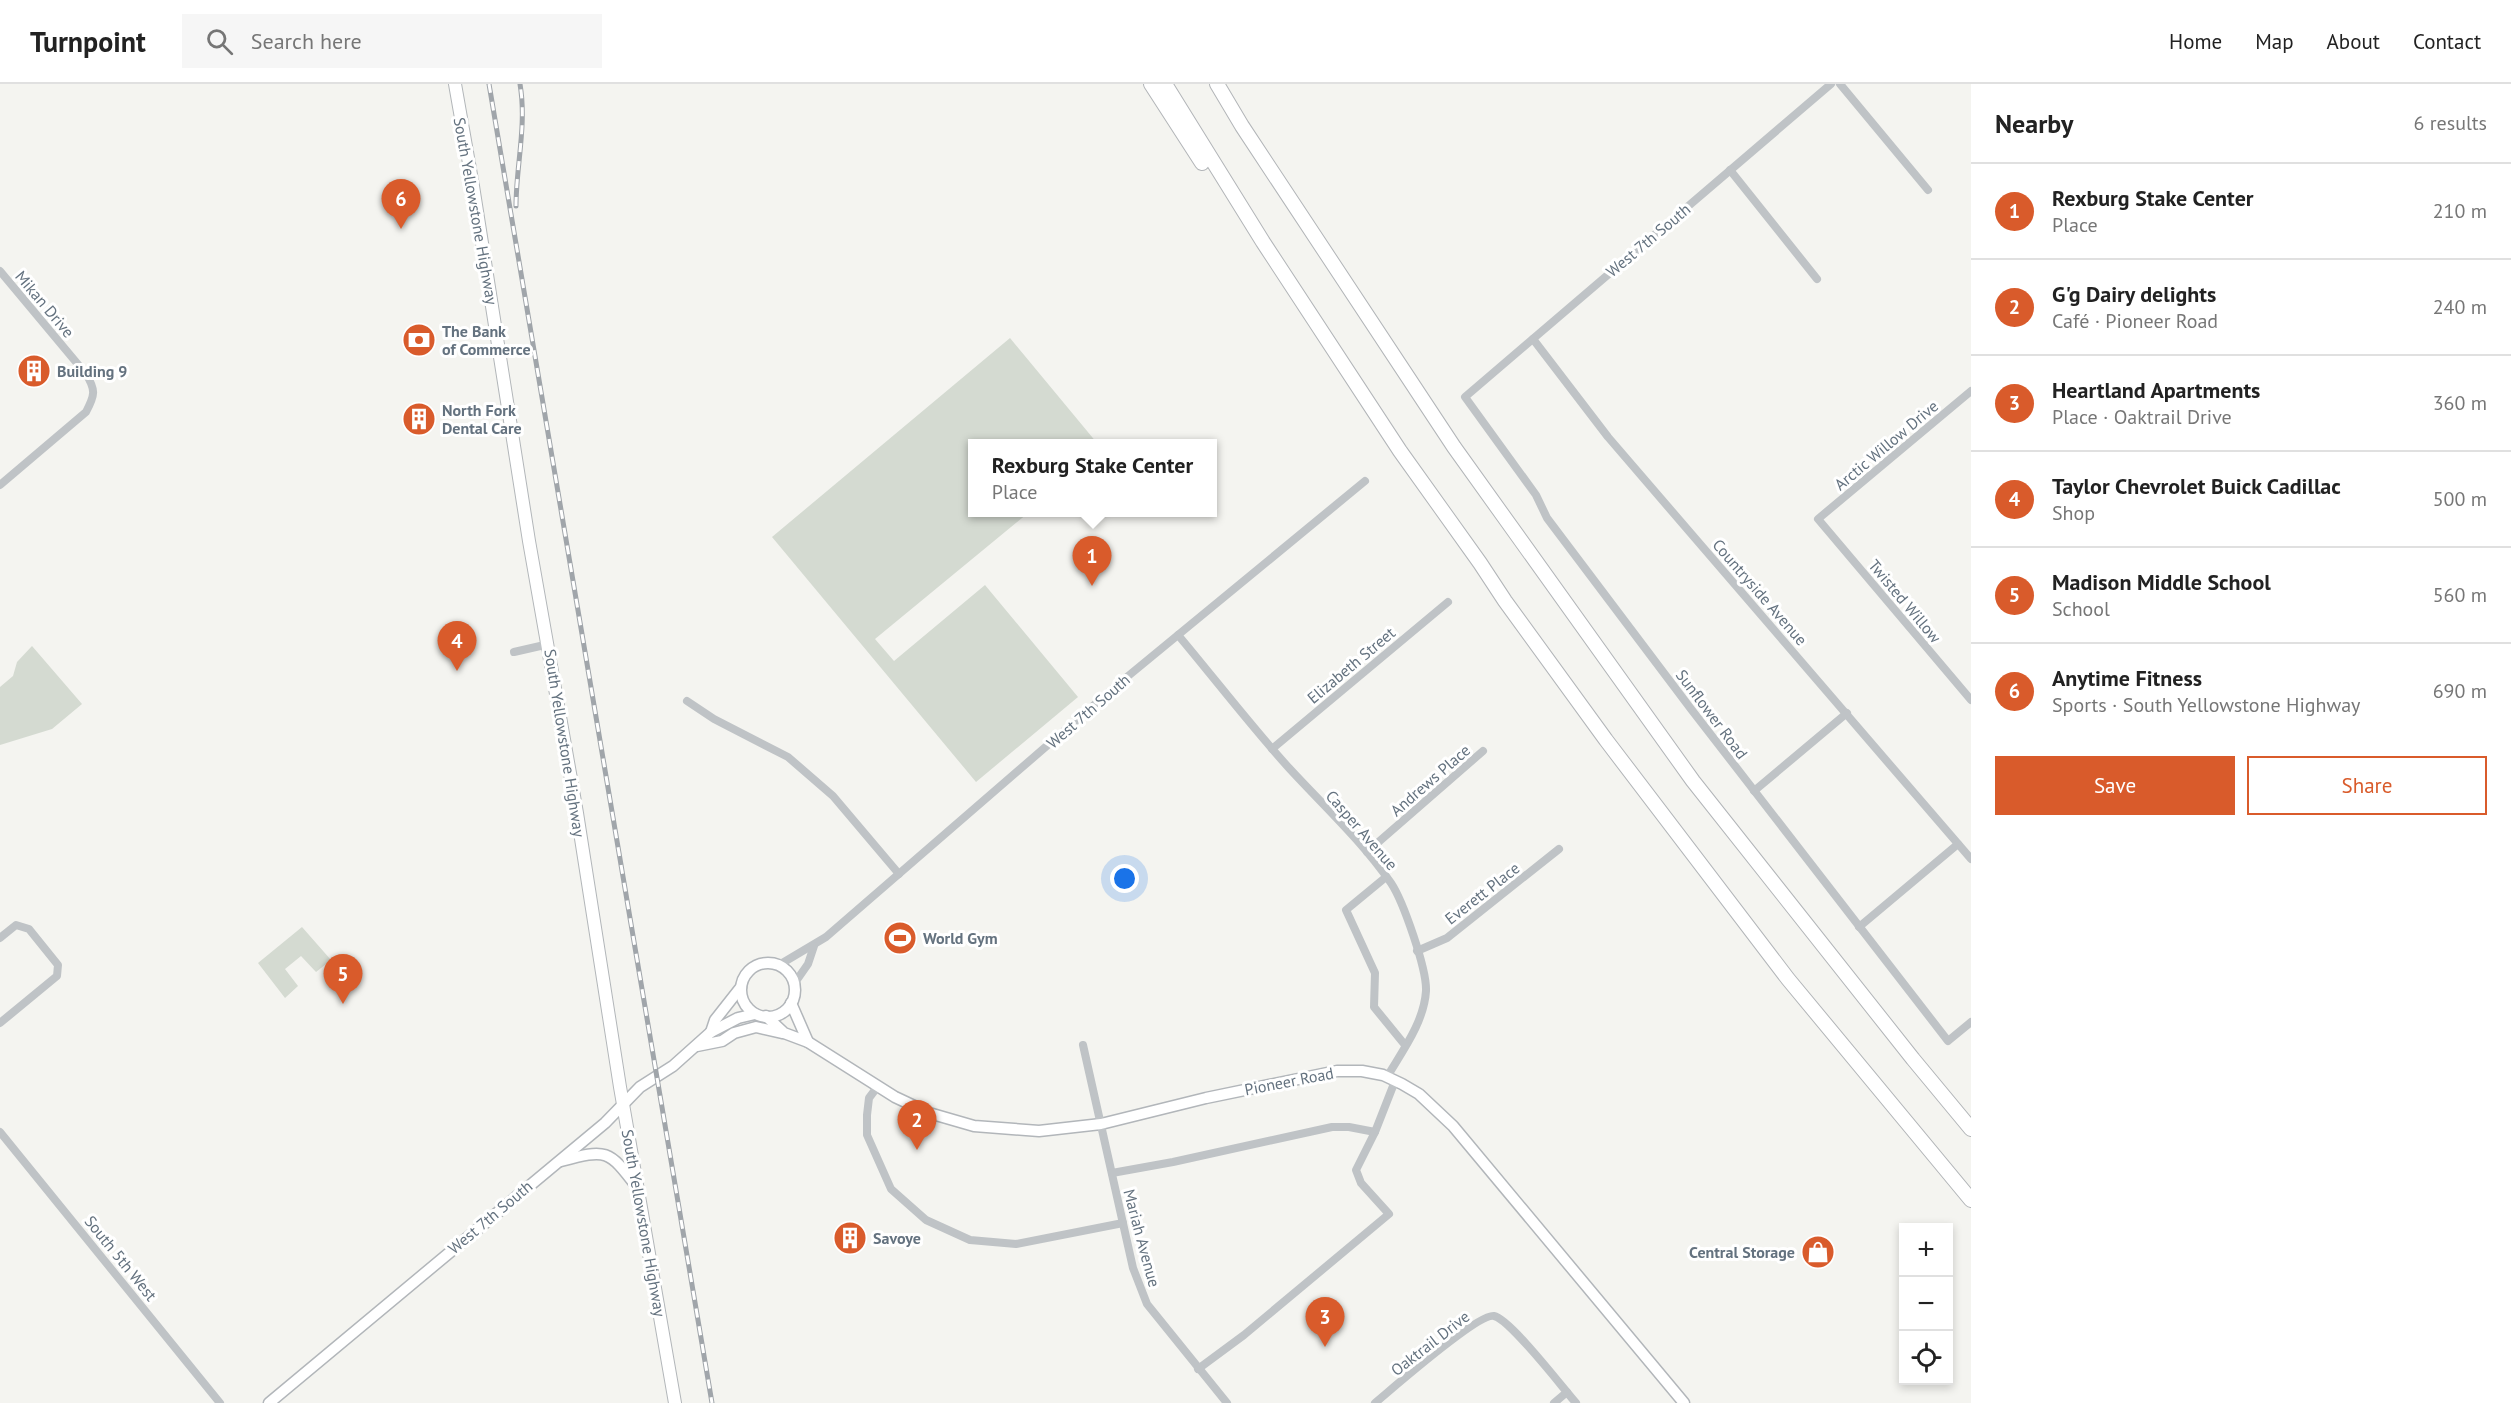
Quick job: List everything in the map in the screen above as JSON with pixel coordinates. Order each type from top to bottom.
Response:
[{"type":"highway","points":[[1151,84],[1211,176],[1293,287]]},
{"type":"highway","points":[[1165,84],[1400,451],[1606,740],[1788,979],[1971,1200]]},
{"type":"highway","points":[[1218,84],[1242,126],[1454,447],[1693,781],[1905,1050],[1971,1129]]},
{"type":"main road","name":"South Yellowstone Highway","points":[[455,84],[474,186],[529,542],[549,644],[675,1403]]},
{"type":"street","name":"West 7th South","points":[[1465,397],[1832,84]]},
{"type":"street","points":[[1840,84],[1928,190]]},
{"type":"street","points":[[1730,170],[1817,279]]},
{"type":"street","name":"Mikan Drive","points":[[0,271],[86,374],[94,387],[93,400],[86,412],[0,484]]},
{"type":"street","name":"Countryside Avenue","points":[[1533,339],[1608,437],[1971,859]]},
{"type":"street","name":"Arctic Willow Drive","points":[[1818,519],[1971,391]]},
{"type":"street","name":"Sunflower Road","points":[[1465,397],[1536,495],[1547,518],[1754,791],[1948,1041],[1971,1022]]},
{"type":"street","name":"West 7th South","points":[[779,965],[814,946],[1178,635],[1365,481]]},
{"type":"street","name":"Twisted Willow","points":[[1818,519],[1971,700]]},
{"type":"street","name":"Elizabeth Street","points":[[1272,749],[1448,602]]},
{"type":"street","name":"Casper Avenue","points":[[1178,635],[1272,749],[1367,852],[1386,877],[1401,903],[1424,970],[1426,990],[1423,1006],[1391,1079],[1375,1132],[1356,1170],[1361,1183],[1389,1214],[1253,1328],[1198,1369]]},
{"type":"street","points":[[514,652],[549,644]]},
{"type":"street","points":[[687,701],[714,719],[788,757],[833,796],[899,874]]},
{"type":"street","points":[[1754,791],[1847,713]]},
{"type":"street","name":"Andrews Place","points":[[1367,852],[1483,751]]},
{"type":"street","points":[[1859,927],[1958,844]]},
{"type":"street","name":"Everett Place","points":[[1417,951],[1447,938],[1559,849]]},
{"type":"street","points":[[1386,877],[1346,910],[1375,973],[1374,1007],[1406,1045]]},
{"type":"street","points":[[0,938],[16,925],[29,929],[58,965],[57,976],[1,1021]]},
{"type":"street","name":"West 7th South","points":[[794,984],[808,964],[814,946]]},
{"type":"street","points":[[769,963],[779,965],[791,976],[794,984],[791,1003],[780,1013],[761,1015],[743,1000],[741,987],[745,974],[752,968],[769,963]]},
{"type":"street","name":"West 7th South","points":[[711,1032],[715,1020],[741,987]]},
{"type":"street","points":[[791,1003],[808,1042]]},
{"type":"street","name":"West 7th South","points":[[269,1403],[605,1123],[640,1087],[673,1066],[711,1032],[738,1018],[761,1015]]},
{"type":"street","name":"Pioneer Road","points":[[761,1015],[784,1033],[808,1042],[878,1086],[928,1113],[974,1126],[1040,1131],[1101,1124],[1206,1098],[1337,1071],[1362,1071],[1391,1079],[1419,1094],[1438,1110],[1479,1154],[1684,1403]]},
{"type":"street","points":[[697,1046],[722,1041],[734,1033],[756,1027],[784,1033]]},
{"type":"street","name":"Mariah Avenue","points":[[1083,1045],[1133,1268],[1147,1305],[1227,1403]]},
{"type":"street","points":[[878,1086],[869,1098],[867,1135],[891,1189],[926,1220],[970,1240],[1016,1244],[1123,1223]]},
{"type":"street","points":[[1112,1173],[1173,1162],[1332,1126],[1375,1132]]},
{"type":"street","name":"South 5th West","points":[[0,1132],[220,1403]]},
{"type":"street","points":[[555,1163],[593,1152],[605,1154],[615,1159],[639,1189]]},
{"type":"street","name":"Oaktrail Drive","points":[[1376,1403],[1467,1329],[1489,1316],[1499,1318],[1510,1328],[1576,1403]]},
{"type":"street","points":[[1554,1403],[1567,1392]]},
{"type":"shaded area","points":[[1010,338],[1094,439],[968,439],[968,517],[1023,517],[875,639],[894,661],[985,585],[1078,697],[976,782],[772,537]]},
{"type":"shaded area","points":[[32,646],[82,704],[52,729],[0,745],[0,687],[13,676],[17,662]]},
{"type":"shaded area","points":[[302,927],[331,960],[316,972],[301,956],[285,969],[298,986],[285,998],[258,963]]},
{"type":"railway","points":[[489,84],[712,1403]]},
{"type":"railway","points":[[516,206],[522,130],[520,84]]},
{"type":"place","name":"Anytime Fitness","points":[[401,229]]},
{"type":"place","name":"The Bank of Commerce","points":[[419,340]]},
{"type":"place","name":"Building 9","points":[[34,371]]},
{"type":"place","name":"North Fork Dental Care","points":[[419,419]]},
{"type":"place","name":"Rexburg Stake Center","points":[[1092,586]]},
{"type":"place","name":"Taylor Chevrolet Buick Cadillac","points":[[457,671]]},
{"type":"place","name":"World Gym","points":[[900,938]]},
{"type":"place","name":"Madison Middle School","points":[[343,1004]]},
{"type":"place","name":"G'g Dairy delights","points":[[917,1150]]},
{"type":"place","name":"Savoye","points":[[850,1238]]},
{"type":"place","name":"Central Storage","points":[[1818,1252]]},
{"type":"place","name":"Heartland Apartments","points":[[1325,1347]]}]
